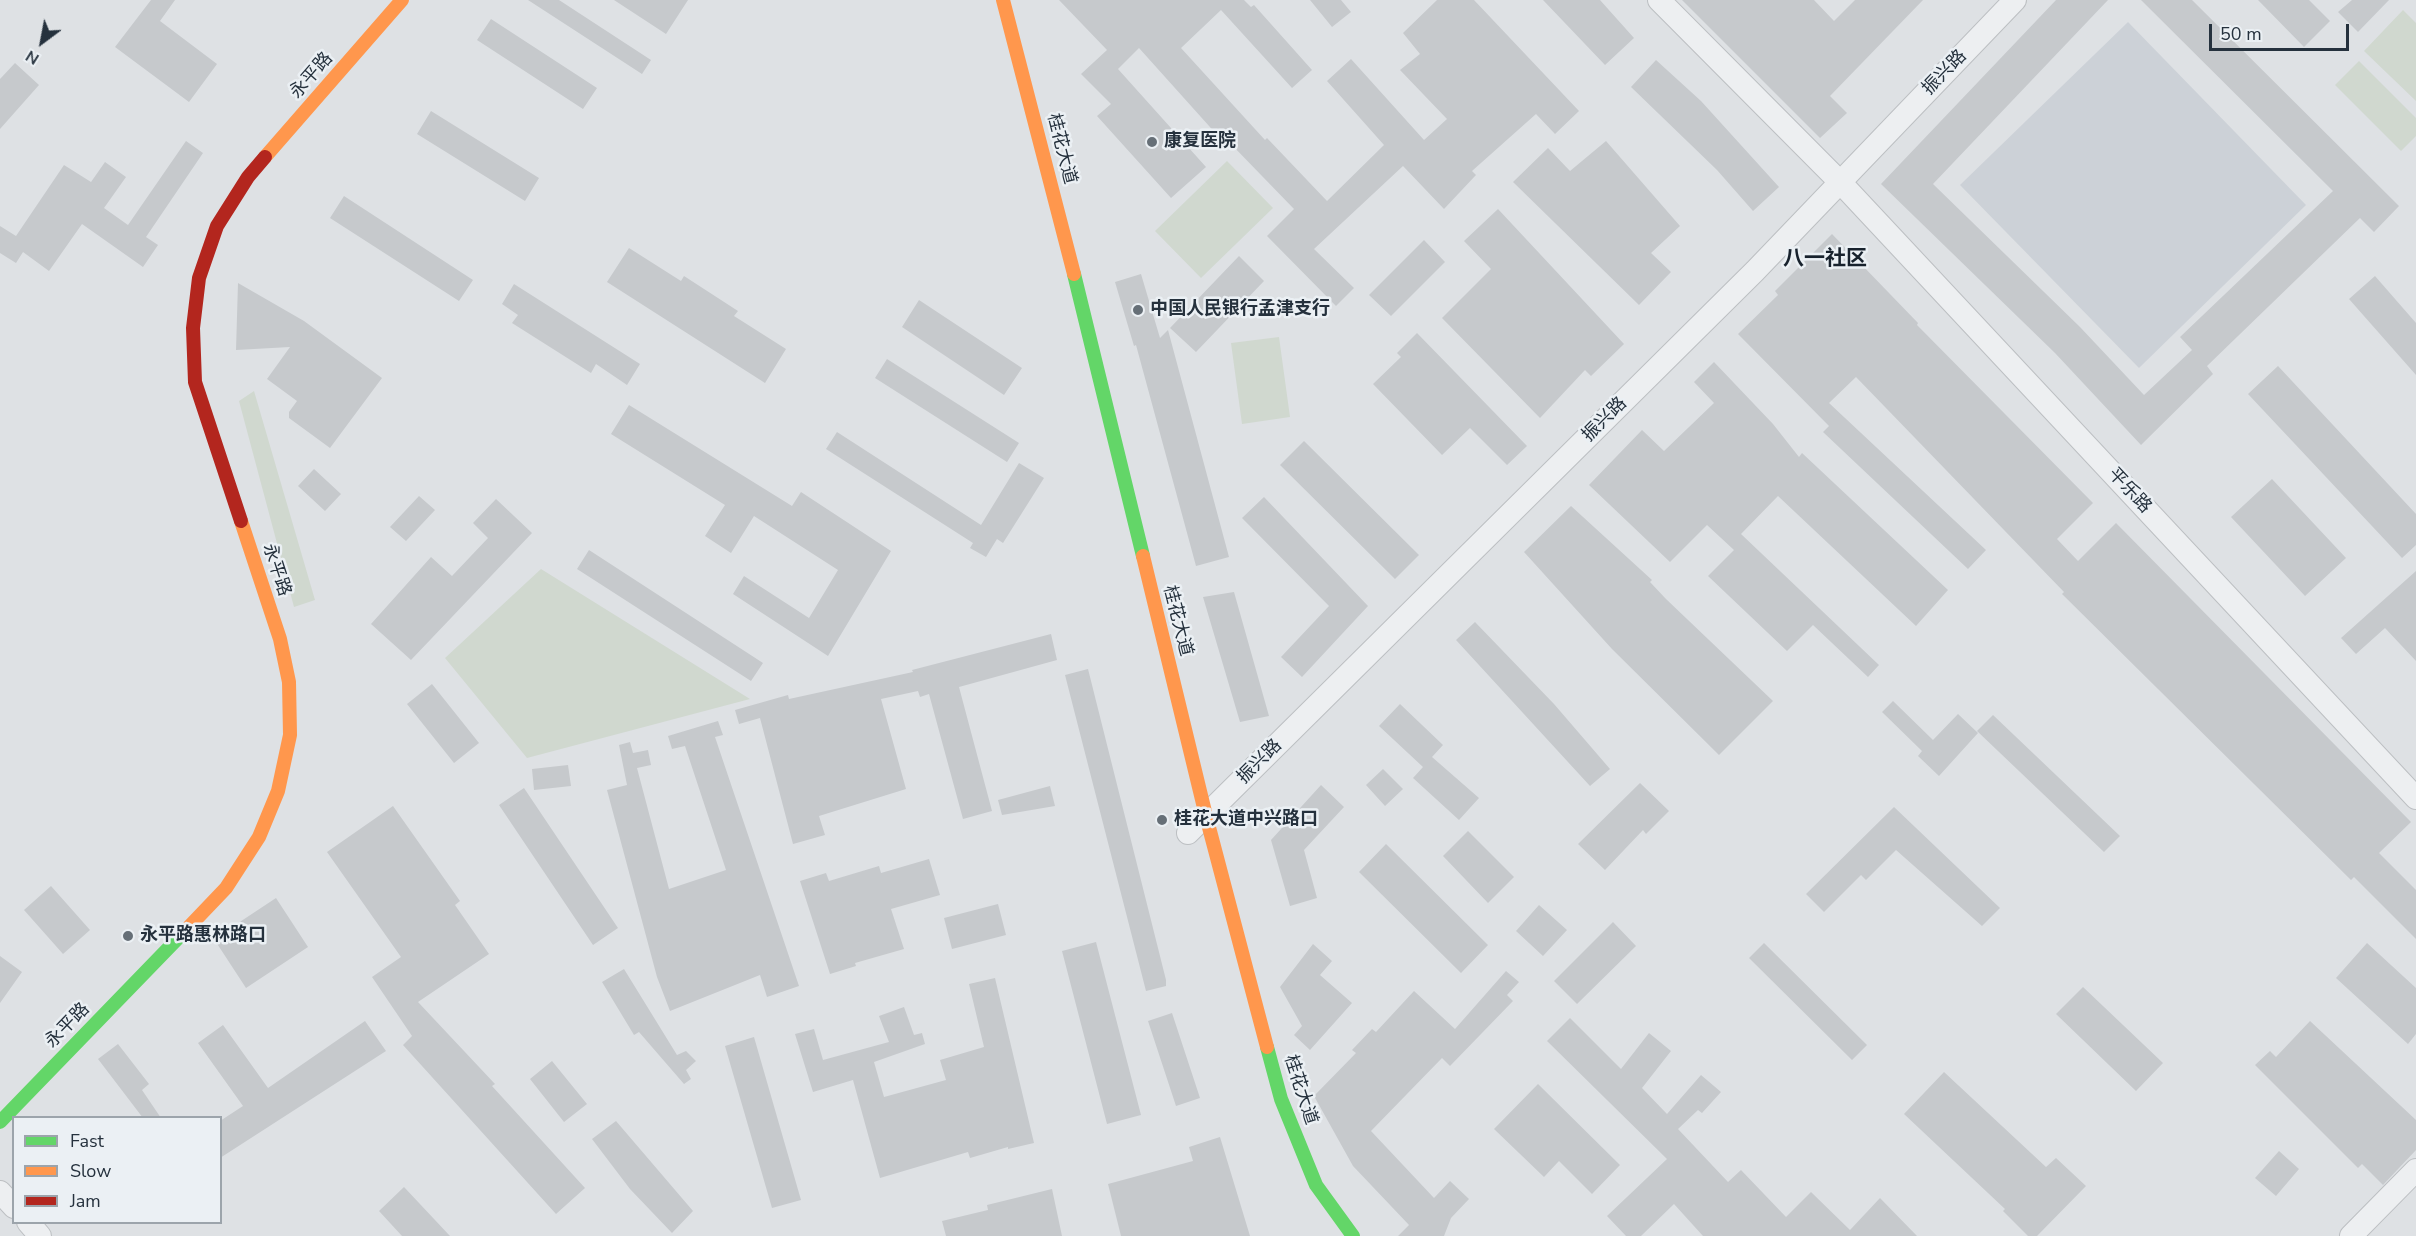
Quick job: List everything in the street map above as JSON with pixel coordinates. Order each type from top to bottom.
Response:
[{"type":"main road","name":"永平路","points":[[0,1122],[226,888],[259,837],[278,791],[290,735],[288,682],[280,639],[195,382],[193,328],[199,278],[217,225],[248,177],[402,0]]},
{"type":"main road","name":"桂花大道","points":[[1003,0],[1044,152],[1193,829],[1281,1099],[1316,1185],[1353,1236]]},
{"type":"street","name":"平乐路","points":[[1659,0],[1841,183],[2416,798]]},
{"type":"street","name":"振兴路","points":[[1193,829],[1755,271],[2015,0]]},
{"type":"street","points":[[2351,1236],[2416,1170]]},
{"type":"street","points":[[0,1192],[12,1205]]},
{"type":"street","points":[[30,1224],[40,1236]]},
{"type":"shaded area","points":[[2403,10],[2416,23],[2416,101],[2364,51]]},
{"type":"shaded area","points":[[2128,22],[2306,205],[2139,368],[1960,185]]},
{"type":"shaded area","points":[[2359,61],[2416,118],[2416,136],[2401,151],[2335,85]]},
{"type":"shaded area","points":[[1227,161],[1273,208],[1201,278],[1155,231]]},
{"type":"shaded area","points":[[1279,337],[1290,417],[1242,424],[1231,343]]},
{"type":"shaded area","points":[[254,391],[315,600],[294,607],[239,401]]},
{"type":"shaded area","points":[[541,569],[750,699],[527,758],[445,658]]},
{"type":"building","points":[[151,0],[175,0],[160,21],[217,64],[189,102],[115,47]]},
{"type":"building","points":[[528,0],[559,0],[651,60],[642,74]]},
{"type":"building","points":[[614,0],[688,0],[666,34]]},
{"type":"building","points":[[1059,0],[1244,0],[1251,7],[1254,5],[1312,70],[1292,88],[1221,10],[1181,48],[1265,140],[1267,138],[1327,201],[1384,145],[1327,81],[1351,59],[1424,140],[1447,119],[1400,70],[1420,54],[1403,33],[1437,0],[1474,0],[1579,111],[1555,134],[1536,114],[1472,171],[1476,175],[1444,209],[1403,166],[1314,249],[1354,288],[1336,306],[1267,236],[1294,209],[1230,143],[1227,146],[1139,48],[1118,69],[1206,167],[1171,198],[1097,116],[1111,104],[1081,74],[1107,50]]},
{"type":"building","points":[[1310,0],[1341,0],[1351,12],[1332,27]]},
{"type":"building","points":[[1543,0],[1600,0],[1634,38],[1605,65]]},
{"type":"building","points":[[1682,0],[1814,0],[1834,21],[1855,0],[1923,0],[1830,96],[1847,113],[1820,138]]},
{"type":"building","points":[[2056,0],[2108,0],[1933,184],[2080,327],[2144,395],[2192,350],[2180,337],[2333,191],[2141,0],[2192,0],[2399,206],[2374,232],[2360,218],[2207,366],[2213,374],[2141,445],[2055,353],[1881,184]]},
{"type":"building","points":[[2258,0],[2309,0],[2330,21],[2304,47]]},
{"type":"building","points":[[2352,0],[2389,0],[2358,32],[2338,12]]},
{"type":"building","points":[[491,19],[597,88],[583,109],[477,40]]},
{"type":"building","points":[[1656,60],[1701,101],[1779,187],[1753,211],[1717,170],[1631,87]]},
{"type":"building","points":[[15,63],[39,85],[0,129],[0,79]]},
{"type":"building","points":[[431,111],[539,178],[525,201],[417,134]]},
{"type":"building","points":[[186,141],[203,153],[146,237],[158,245],[143,267],[82,224],[49,271],[23,252],[16,263],[0,253],[0,226],[16,236],[64,165],[91,182],[105,162],[126,177],[104,208],[128,225]]},
{"type":"building","points":[[1606,141],[1680,226],[1651,253],[1671,272],[1639,305],[1513,182],[1548,148],[1570,171]]},
{"type":"building","points":[[344,196],[473,280],[459,301],[330,218]]},
{"type":"building","points":[[1498,209],[1624,344],[1591,376],[1585,370],[1540,418],[1442,318],[1491,269],[1464,241]]},
{"type":"building","points":[[1832,234],[1918,323],[1917,325],[2093,503],[2057,539],[2078,561],[2116,523],[2411,822],[2379,853],[2416,890],[2416,939],[2354,877],[2351,880],[2062,594],[2064,592],[1856,377],[1829,403],[1986,550],[1968,569],[1823,432],[1829,426],[1738,334],[1778,295],[1775,291]]},
{"type":"building","points":[[1424,240],[1445,262],[1391,316],[1369,295]]},
{"type":"building","points":[[629,248],[681,281],[684,276],[738,311],[734,316],[786,349],[765,383],[607,282]]},
{"type":"building","points":[[1239,256],[1264,281],[1196,352],[1170,328]]},
{"type":"building","points":[[1141,274],[1160,338],[1168,330],[1229,557],[1196,566],[1136,345],[1134,346],[1115,282]]},
{"type":"building","points":[[2375,276],[2416,323],[2416,375],[2349,299]]},
{"type":"building","points":[[238,283],[304,321],[382,378],[330,448],[289,418],[289,412],[297,401],[267,379],[290,347],[236,350]]},
{"type":"building","points":[[514,284],[640,364],[627,385],[596,364],[591,373],[512,323],[518,315],[502,304]]},
{"type":"building","points":[[919,300],[1022,368],[1004,395],[902,327]]},
{"type":"building","points":[[1417,333],[1527,446],[1507,465],[1470,428],[1442,455],[1373,384],[1401,357],[1397,353]]},
{"type":"building","points":[[887,359],[1019,443],[1007,462],[875,378]]},
{"type":"building","points":[[1714,362],[1773,424],[1799,457],[1802,453],[1948,590],[1916,626],[1778,496],[1741,534],[1879,665],[1868,677],[1813,625],[1787,651],[1708,576],[1734,550],[1707,525],[1670,562],[1589,485],[1642,430],[1664,451],[1714,403],[1694,382]]},
{"type":"building","points":[[2278,366],[2416,514],[2416,545],[2402,558],[2248,394]]},
{"type":"building","points":[[629,405],[792,506],[801,492],[891,551],[828,656],[733,594],[744,576],[809,618],[838,570],[754,516],[731,553],[705,536],[725,505],[611,434]]},
{"type":"building","points":[[837,432],[981,525],[1019,463],[1044,478],[1003,543],[997,539],[986,557],[970,548],[973,543],[826,449]]},
{"type":"building","points":[[1304,441],[1419,555],[1395,579],[1280,465]]},
{"type":"building","points":[[314,469],[341,494],[325,511],[298,486]]},
{"type":"building","points":[[2272,479],[2346,558],[2305,596],[2231,517]]},
{"type":"building","points":[[419,496],[435,510],[406,541],[390,527]]},
{"type":"building","points":[[1264,497],[1368,606],[1302,677],[1281,657],[1329,606],[1242,518]]},
{"type":"building","points":[[496,499],[532,533],[411,660],[371,624],[431,557],[452,576],[488,538],[473,523]]},
{"type":"building","points":[[1571,506],[1652,580],[1650,582],[1666,599],[1773,701],[1719,755],[1612,649],[1524,552]]},
{"type":"building","points":[[589,550],[763,663],[751,681],[577,569]]},
{"type":"building","points":[[2416,571],[2416,661],[2385,628],[2356,654],[2341,638]]},
{"type":"building","points":[[1234,592],[1269,716],[1240,722],[1203,597]]},
{"type":"building","points":[[1475,622],[1554,704],[1610,769],[1590,786],[1456,640]]},
{"type":"building","points":[[1051,634],[1057,660],[959,687],[992,811],[963,819],[929,694],[920,697],[918,691],[881,699],[906,789],[819,816],[825,835],[793,844],[760,718],[739,724],[735,710],[788,695],[789,699],[913,672],[912,670]]},
{"type":"building","points":[[1088,669],[1166,980],[1166,986],[1146,991],[1065,675]]},
{"type":"building","points":[[432,684],[479,743],[454,763],[407,704]]},
{"type":"building","points":[[1893,701],[1933,740],[1958,714],[1978,733],[1939,776],[1918,756],[1922,751],[1882,712]]},
{"type":"building","points":[[1400,704],[1443,745],[1432,757],[1479,798],[1459,820],[1413,778],[1423,767],[1379,726]]},
{"type":"building","points":[[1993,715],[2120,836],[2104,852],[1977,731]]},
{"type":"building","points":[[718,721],[723,735],[715,737],[799,986],[767,997],[760,975],[670,1011],[657,977],[607,790],[627,785],[619,745],[630,742],[633,753],[648,750],[651,765],[637,768],[669,889],[726,870],[685,746],[672,749],[668,736]]},
{"type":"building","points":[[568,765],[571,786],[534,790],[532,769]]},
{"type":"building","points":[[1383,769],[1403,789],[1385,806],[1366,785]]},
{"type":"building","points":[[1640,783],[1669,811],[1646,834],[1643,830],[1605,870],[1578,844]]},
{"type":"building","points":[[1321,785],[1344,807],[1304,850],[1317,898],[1290,906],[1271,840]]},
{"type":"building","points":[[1050,786],[1055,806],[1002,815],[998,800]]},
{"type":"building","points":[[524,788],[618,928],[593,945],[499,805]]},
{"type":"building","points":[[393,806],[460,901],[455,905],[489,954],[418,1002],[495,1084],[492,1086],[585,1188],[556,1214],[403,1045],[412,1036],[372,977],[401,957],[327,852]]},
{"type":"building","points":[[1894,807],[2000,908],[1982,926],[1896,850],[1866,880],[1861,875],[1824,912],[1806,894]]},
{"type":"building","points":[[1468,831],[1514,877],[1488,903],[1443,856]]},
{"type":"building","points":[[1386,844],[1488,945],[1461,973],[1359,872]]},
{"type":"building","points":[[929,859],[940,895],[891,909],[904,949],[855,963],[856,966],[830,974],[800,881],[826,873],[829,881],[879,866],[881,873]]},
{"type":"building","points":[[51,886],[90,930],[63,954],[24,910]]},
{"type":"building","points":[[276,898],[308,947],[246,988],[214,939]]},
{"type":"building","points":[[998,904],[1006,935],[952,949],[944,918]]},
{"type":"building","points":[[1539,905],[1567,930],[1543,956],[1516,931]]},
{"type":"building","points":[[1613,922],[1636,946],[1577,1004],[1554,981]]},
{"type":"building","points":[[1096,942],[1141,1115],[1107,1124],[1062,951]]},
{"type":"building","points":[[1764,943],[1867,1045],[1852,1060],[1749,958]]},
{"type":"building","points":[[2367,943],[2416,988],[2416,1034],[2408,1044],[2336,978]]},
{"type":"building","points":[[1313,944],[1332,961],[1320,975],[1352,1003],[1310,1050],[1294,1035],[1302,1026],[1280,987]]},
{"type":"building","points":[[0,956],[22,972],[0,1003]]},
{"type":"building","points":[[624,969],[677,1055],[686,1051],[696,1061],[686,1070],[691,1079],[684,1084],[639,1032],[634,1035],[602,982]]},
{"type":"building","points":[[1506,971],[1519,982],[1507,995],[1513,1001],[1450,1066],[1442,1058],[1371,1131],[1434,1198],[1450,1181],[1469,1199],[1451,1218],[1444,1236],[1398,1236],[1409,1225],[1353,1166],[1314,1096],[1356,1053],[1352,1050],[1372,1029],[1376,1032],[1414,991],[1455,1029]]},
{"type":"building","points":[[995,978],[1034,1143],[1008,1149],[1008,1147],[970,1158],[968,1152],[880,1178],[853,1080],[813,1092],[795,1034],[814,1029],[823,1060],[889,1042],[879,1016],[904,1007],[914,1035],[922,1033],[925,1044],[874,1062],[884,1097],[946,1080],[940,1060],[984,1047],[969,984]]},
{"type":"building","points":[[2083,987],[2163,1063],[2136,1091],[2056,1014]]},
{"type":"building","points":[[1172,1013],[1200,1098],[1176,1106],[1148,1021]]},
{"type":"building","points":[[1570,1018],[1621,1069],[1649,1033],[1671,1051],[1642,1088],[1667,1114],[1701,1075],[1721,1092],[1702,1113],[1698,1110],[1678,1129],[1728,1182],[1741,1170],[1786,1217],[1811,1192],[1850,1230],[1880,1198],[1917,1236],[1703,1236],[1674,1204],[1641,1236],[1626,1236],[1607,1216],[1667,1159],[1547,1041]]},
{"type":"building","points":[[365,1021],[386,1051],[222,1157],[222,1120],[243,1106],[198,1043],[223,1025],[268,1088]]},
{"type":"building","points":[[2310,1021],[2416,1120],[2416,1150],[2383,1185],[2362,1164],[2358,1168],[2255,1065],[2270,1051],[2276,1057]]},
{"type":"building","points":[[754,1037],[801,1200],[772,1208],[725,1046]]},
{"type":"building","points":[[118,1044],[149,1084],[142,1090],[160,1116],[141,1116],[98,1059]]},
{"type":"building","points":[[552,1061],[587,1104],[564,1122],[530,1079]]},
{"type":"building","points":[[1944,1072],[2046,1167],[2056,1158],[2086,1186],[2037,1236],[2028,1236],[2003,1211],[2005,1209],[1904,1114]]},
{"type":"building","points":[[1538,1084],[1620,1165],[1592,1194],[1559,1161],[1544,1177],[1494,1129]]},
{"type":"building","points":[[616,1121],[693,1211],[672,1233],[630,1189],[592,1139]]},
{"type":"building","points":[[1220,1137],[1250,1236],[1121,1236],[1108,1184],[1193,1161],[1189,1147]]},
{"type":"building","points":[[2279,1151],[2299,1169],[2276,1196],[2255,1178]]},
{"type":"building","points":[[404,1187],[450,1236],[402,1236],[379,1211]]},
{"type":"building","points":[[1052,1189],[1062,1236],[946,1236],[942,1221],[988,1210],[987,1205]]},
{"type":"traffic: fast","points":[[1074,274],[1143,556]]},
{"type":"traffic: fast","points":[[0,1122],[184,932]]},
{"type":"traffic: fast","points":[[1267,1047],[1281,1099],[1316,1185],[1353,1236]]},
{"type":"traffic: slow","points":[[265,157],[402,0]]},
{"type":"traffic: slow","points":[[1003,0],[1074,274]]},
{"type":"traffic: slow","points":[[184,932],[226,888],[259,837],[278,791],[290,735],[289,682],[280,639],[241,521]]},
{"type":"traffic: slow","points":[[1143,556],[1206,816],[1267,1047]]},
{"type":"traffic: jam","points":[[241,521],[195,382],[193,328],[199,278],[217,226],[248,177],[265,157]]},
{"type":"place","name":"康复医院","points":[[1152,142]]},
{"type":"place","name":"中国人民银行孟津支行","points":[[1138,310]]},
{"type":"place","name":"桂花大道中兴路口","points":[[1162,820]]},
{"type":"place","name":"永平路惠林路口","points":[[128,936]]},
{"type":"district","name":"八一社区","points":[[1825,260]]}]
